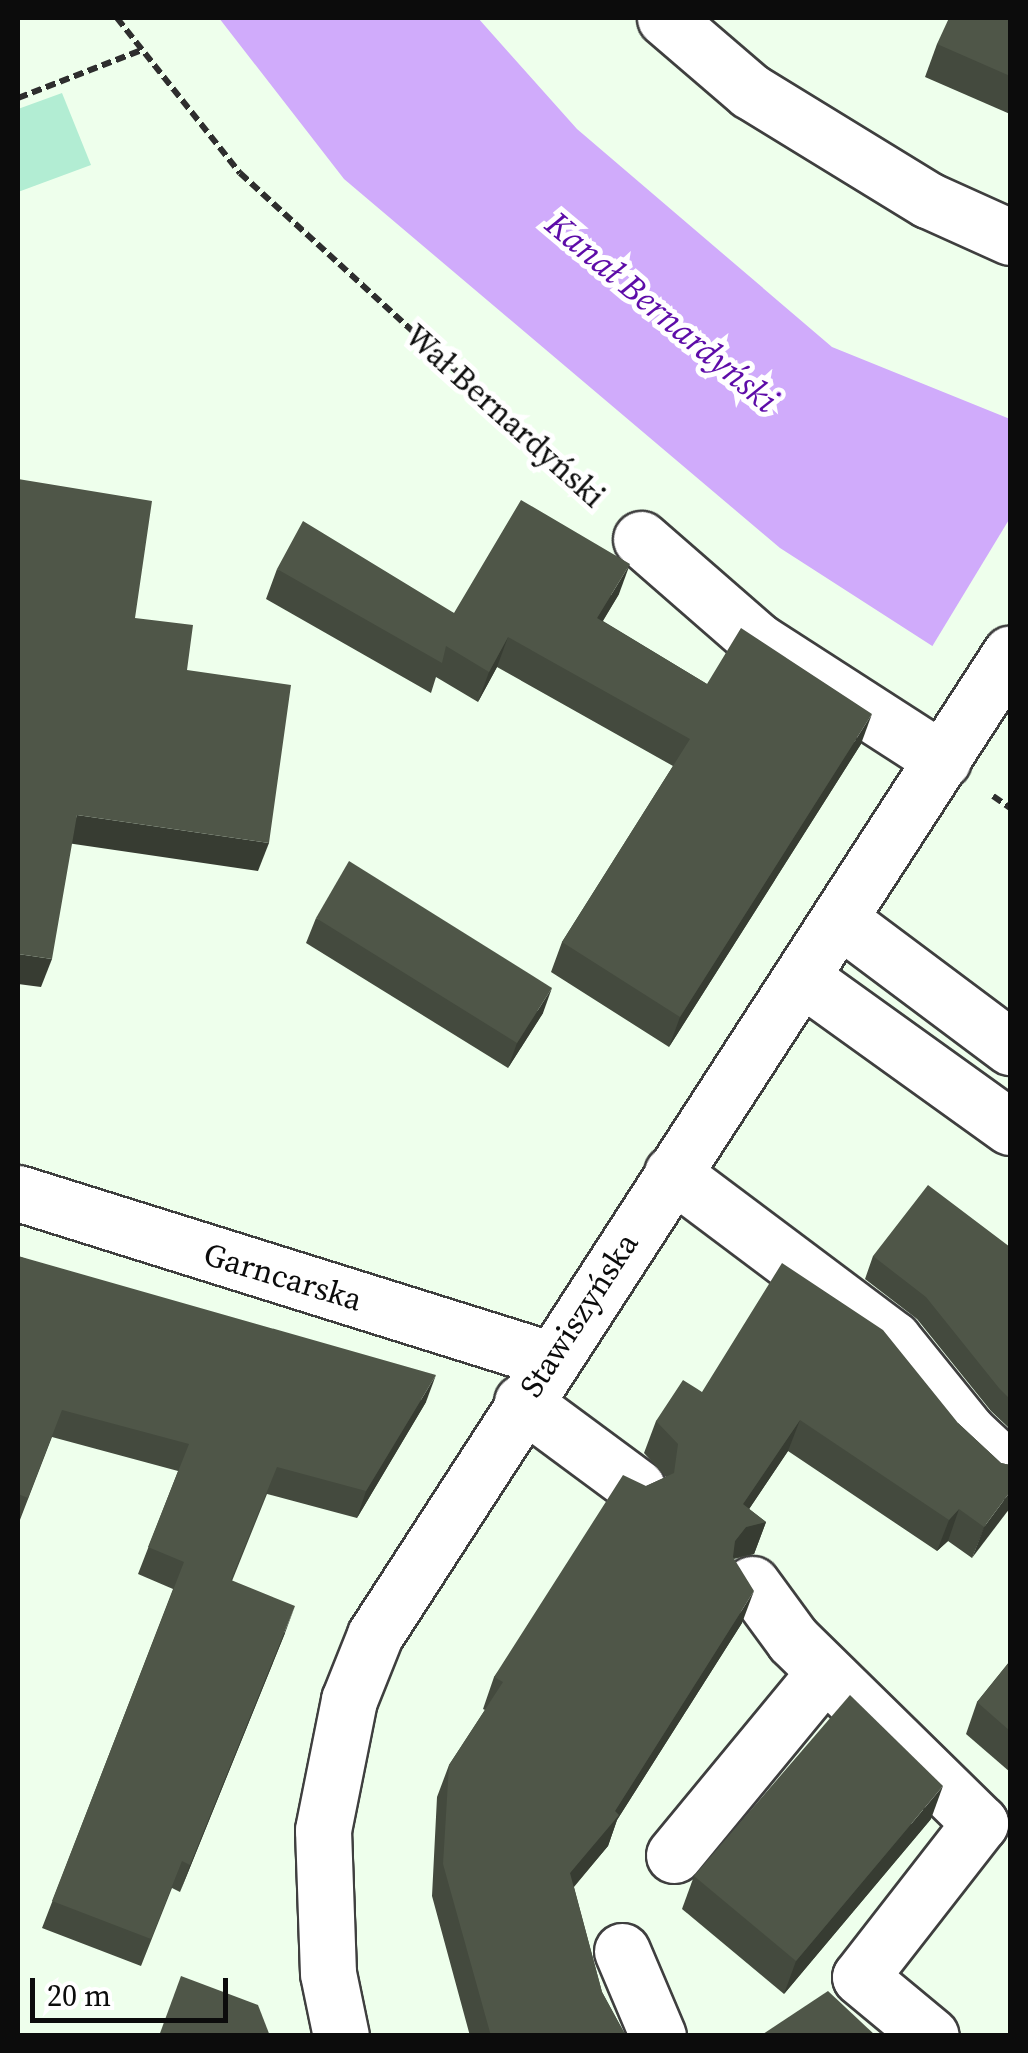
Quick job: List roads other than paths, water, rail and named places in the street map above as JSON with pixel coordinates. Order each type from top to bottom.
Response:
[{"type":"street","points":[[665,18],[750,91],[928,200],[1010,237]]},
{"type":"street","points":[[641,539],[758,641],[949,751]]},
{"type":"street","name":"Stawiszyńska","points":[[342,2036],[326,1955],[322,1830],[348,1700],[409,1576],[1010,654]]},
{"type":"street","points":[[839,919],[1010,1047]]},
{"type":"street","points":[[801,977],[1010,1127]]},
{"type":"street","points":[[672,1173],[893,1339],[968,1432],[1010,1471]]},
{"type":"street","name":"Garncarska","points":[[18,1193],[535,1381],[637,1487]]},
{"type":"street","points":[[752,1584],[825,1672],[980,1823],[860,1978],[931,2036]]},
{"type":"street","points":[[674,1855],[825,1672]]},
{"type":"street","points":[[622,1951],[658,2036]]},
{"type":"water","name":"Kanał Bernardyński","points":[[219,18],[478,18],[577,129],[832,347],[1010,419],[1010,696],[780,548],[344,179]]}]
